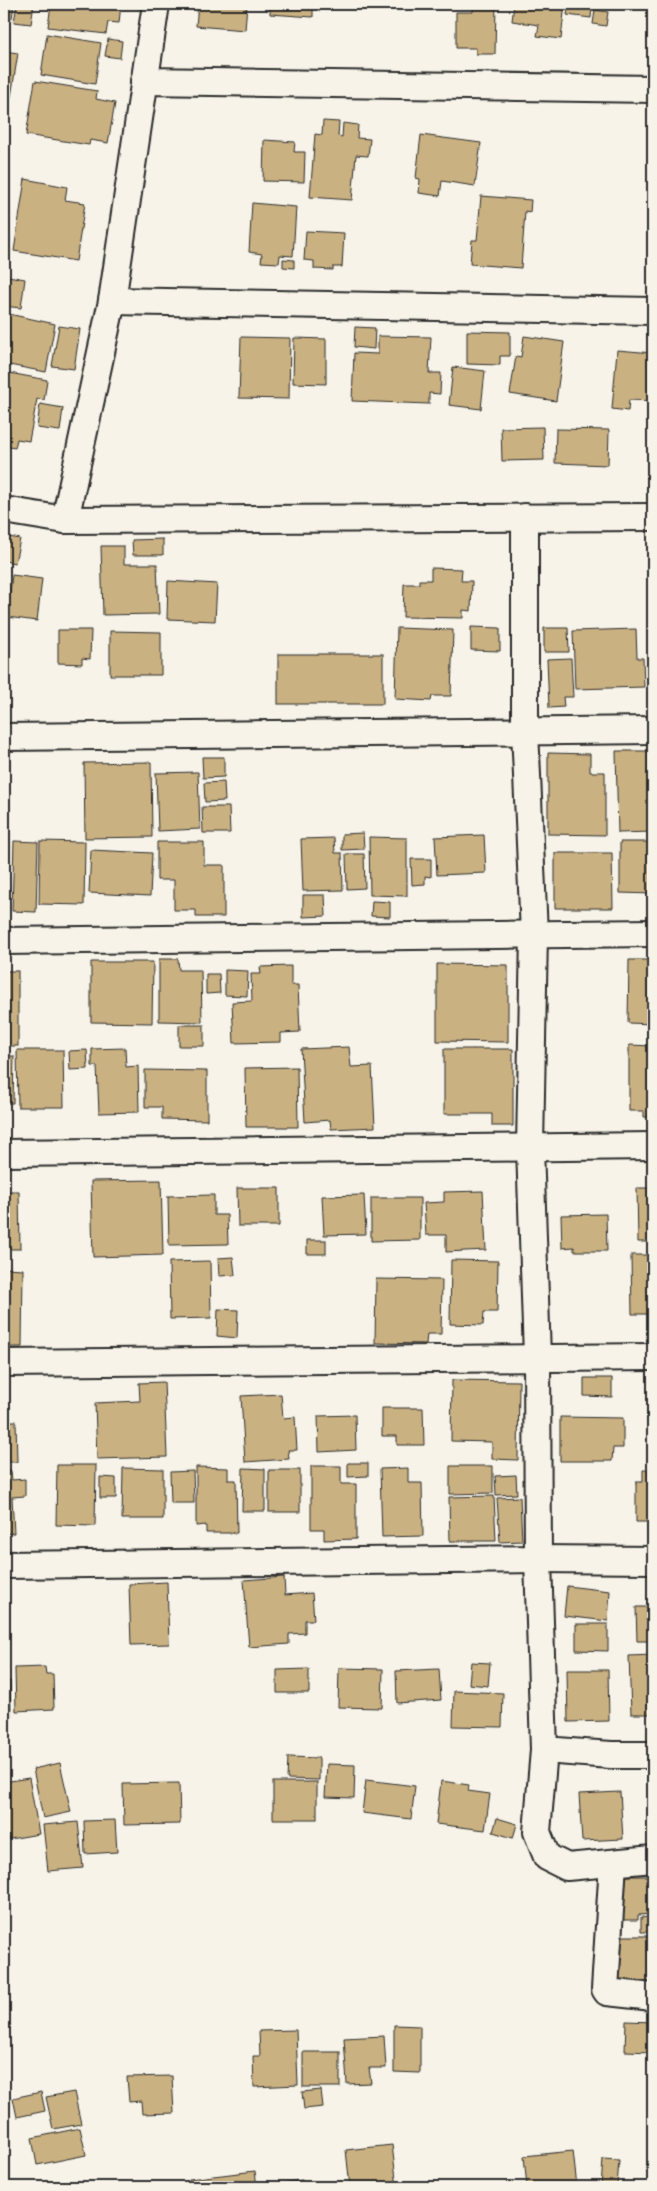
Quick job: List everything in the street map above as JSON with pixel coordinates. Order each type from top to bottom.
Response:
[{"type":"street","points":[[65,520],[112,300],[156,4]]},
{"type":"street","points":[[144,81],[653,89]]},
{"type":"street","points":[[112,300],[653,311]]},
{"type":"street","points":[[4,510],[65,520],[653,516]]},
{"type":"street","points":[[525,517],[524,730],[534,934],[530,1147],[537,1357],[538,1559],[544,1750],[537,1832],[547,1857],[567,1867],[653,1859]]},
{"type":"street","points":[[4,738],[524,730],[653,730]]},
{"type":"street","points":[[4,942],[653,933]]},
{"type":"street","points":[[4,1153],[653,1146]]},
{"type":"street","points":[[4,1363],[653,1357]]},
{"type":"street","points":[[4,1565],[538,1559],[653,1560]]},
{"type":"street","points":[[544,1750],[611,1755],[653,1755]]},
{"type":"street","points":[[613,1863],[605,1989],[607,1992],[653,1997]]},
{"type":"building","points":[[4,4],[14,4],[12,18],[4,17]]},
{"type":"building","points":[[17,4],[34,4],[31,24],[14,22]]},
{"type":"building","points":[[51,4],[121,4],[119,23],[108,22],[106,34],[48,27]]},
{"type":"building","points":[[198,4],[247,4],[245,30],[196,26]]},
{"type":"building","points":[[270,4],[313,4],[313,17],[270,14]]},
{"type":"building","points":[[473,4],[496,4],[495,54],[476,54],[476,48],[456,48],[456,12],[473,12]]},
{"type":"building","points":[[514,4],[565,4],[561,39],[537,36],[539,25],[512,21]]},
{"type":"building","points":[[569,4],[592,4],[591,18],[567,15]]},
{"type":"building","points":[[595,10],[608,12],[606,26],[593,24]]},
{"type":"building","points":[[47,34],[101,43],[95,84],[41,75]]},
{"type":"building","points":[[108,39],[122,41],[120,58],[105,56]]},
{"type":"building","points":[[4,51],[18,53],[11,97],[4,96]]},
{"type":"building","points":[[35,81],[97,91],[96,99],[115,103],[108,143],[90,140],[89,145],[26,135]]},
{"type":"building","points":[[323,121],[339,122],[338,136],[342,137],[343,123],[358,125],[357,138],[370,139],[368,156],[356,155],[352,200],[310,197],[315,134],[322,135]]},
{"type":"building","points":[[421,135],[481,143],[475,186],[442,181],[440,196],[419,193],[420,179],[416,178]]},
{"type":"building","points":[[264,140],[295,142],[294,152],[305,152],[304,182],[263,181]]},
{"type":"building","points":[[25,179],[67,187],[65,200],[85,203],[76,261],[14,251]]},
{"type":"building","points":[[481,196],[531,200],[530,212],[525,211],[521,268],[470,264],[472,240],[477,240]]},
{"type":"building","points":[[252,203],[296,207],[293,256],[280,255],[279,263],[261,262],[262,254],[249,252]]},
{"type":"building","points":[[306,231],[344,233],[342,267],[333,267],[333,270],[314,269],[314,261],[304,260]]},
{"type":"building","points":[[283,259],[294,260],[294,268],[283,267]]},
{"type":"building","points":[[8,276],[25,279],[21,308],[4,306]]},
{"type":"building","points":[[4,313],[55,324],[46,372],[4,364]]},
{"type":"building","points":[[59,326],[80,329],[74,369],[52,366]]},
{"type":"building","points":[[355,327],[375,328],[374,349],[354,347]]},
{"type":"building","points":[[467,331],[510,332],[510,356],[500,356],[500,365],[467,364]]},
{"type":"building","points":[[378,336],[431,337],[429,373],[441,373],[440,394],[429,393],[429,404],[352,401],[354,353],[378,354]]},
{"type":"building","points":[[524,336],[564,342],[556,401],[510,394],[516,356],[521,357]]},
{"type":"building","points":[[241,337],[290,338],[289,399],[239,398]]},
{"type":"building","points":[[294,338],[326,339],[326,384],[293,383]]},
{"type":"building","points":[[617,350],[653,353],[653,401],[629,400],[628,411],[612,409]]},
{"type":"building","points":[[453,367],[485,371],[481,409],[449,405]]},
{"type":"building","points":[[4,372],[47,380],[44,400],[37,399],[29,441],[17,439],[15,448],[4,446]]},
{"type":"building","points":[[40,404],[63,408],[60,431],[37,428]]},
{"type":"building","points":[[543,427],[544,460],[502,461],[501,428]]},
{"type":"building","points":[[556,429],[609,430],[608,465],[555,463]]},
{"type":"building","points":[[4,536],[20,539],[15,563],[4,561]]},
{"type":"building","points":[[163,539],[163,555],[133,555],[132,540]]},
{"type":"building","points":[[101,546],[124,546],[124,564],[157,564],[159,614],[103,615]]},
{"type":"building","points":[[431,568],[462,569],[461,581],[472,581],[471,611],[463,610],[463,618],[403,617],[404,584],[419,584],[419,580],[431,580]]},
{"type":"building","points":[[12,575],[42,579],[37,621],[7,617]]},
{"type":"building","points":[[168,581],[217,584],[215,621],[167,619]]},
{"type":"building","points":[[471,627],[500,628],[500,651],[471,650]]},
{"type":"building","points":[[397,628],[453,630],[451,696],[432,696],[431,701],[395,699]]},
{"type":"building","points":[[544,628],[568,628],[569,652],[544,652]]},
{"type":"building","points":[[636,629],[637,658],[643,658],[644,687],[575,689],[573,631]]},
{"type":"building","points":[[58,630],[91,630],[90,659],[82,658],[82,664],[58,663]]},
{"type":"building","points":[[110,631],[161,632],[161,675],[110,675]]},
{"type":"building","points":[[651,651],[653,651],[653,688],[651,688]]},
{"type":"building","points":[[278,654],[383,654],[383,704],[278,704]]},
{"type":"building","points":[[571,658],[573,697],[563,697],[564,707],[549,708],[547,659]]},
{"type":"building","points":[[616,751],[653,751],[653,832],[618,833]]},
{"type":"building","points":[[548,753],[590,754],[590,772],[605,772],[605,835],[548,834]]},
{"type":"building","points":[[202,757],[224,757],[224,777],[203,778]]},
{"type":"building","points":[[151,762],[152,837],[85,838],[84,763]]},
{"type":"building","points":[[198,772],[200,829],[158,831],[156,773]]},
{"type":"building","points":[[224,782],[225,801],[205,802],[204,783]]},
{"type":"building","points":[[202,807],[229,807],[230,833],[203,833]]},
{"type":"building","points":[[363,833],[364,849],[342,850],[342,834]]},
{"type":"building","points":[[484,835],[486,873],[437,875],[435,837]]},
{"type":"building","points":[[369,837],[407,838],[407,896],[370,895]]},
{"type":"building","points":[[334,838],[335,853],[342,853],[343,890],[303,891],[301,839]]},
{"type":"building","points":[[14,841],[38,842],[36,912],[12,911]]},
{"type":"building","points":[[40,841],[85,842],[84,905],[39,904]]},
{"type":"building","points":[[4,842],[8,843],[7,903],[4,903]]},
{"type":"building","points":[[157,842],[204,842],[204,865],[224,865],[224,917],[196,917],[196,910],[174,910],[174,880],[157,880]]},
{"type":"building","points":[[620,842],[653,842],[653,894],[620,893]]},
{"type":"building","points":[[91,850],[152,853],[150,896],[89,893]]},
{"type":"building","points":[[555,853],[612,853],[613,908],[555,908]]},
{"type":"building","points":[[346,854],[364,854],[365,888],[347,889]]},
{"type":"building","points":[[411,859],[431,859],[431,877],[425,876],[425,884],[412,885]]},
{"type":"building","points":[[303,895],[325,895],[326,916],[303,917]]},
{"type":"building","points":[[372,901],[390,902],[390,917],[371,916]]},
{"type":"building","points":[[159,959],[178,959],[179,970],[201,970],[202,1022],[159,1021]]},
{"type":"building","points":[[629,960],[653,960],[653,1024],[628,1023]]},
{"type":"building","points":[[91,962],[153,962],[152,1023],[91,1022]]},
{"type":"building","points":[[437,964],[508,965],[508,1042],[437,1041]]},
{"type":"building","points":[[291,966],[291,985],[298,985],[300,1032],[281,1033],[281,1042],[234,1043],[232,1002],[252,1001],[251,974],[261,974],[260,967]]},
{"type":"building","points":[[225,970],[248,971],[247,996],[225,995]]},
{"type":"building","points":[[4,971],[18,971],[18,1046],[4,1046]]},
{"type":"building","points":[[206,974],[219,974],[220,993],[206,994]]},
{"type":"building","points":[[179,1025],[204,1025],[204,1046],[179,1046]]},
{"type":"building","points":[[629,1045],[653,1046],[653,1117],[644,1117],[644,1111],[629,1111]]},
{"type":"building","points":[[349,1047],[351,1067],[372,1066],[375,1127],[331,1129],[330,1120],[305,1122],[301,1049]]},
{"type":"building","points":[[125,1048],[126,1067],[138,1066],[139,1112],[99,1113],[97,1066],[92,1066],[92,1049]]},
{"type":"building","points":[[444,1049],[513,1049],[513,1126],[492,1126],[492,1114],[444,1114]]},
{"type":"building","points":[[17,1050],[63,1050],[64,1107],[18,1107]]},
{"type":"building","points":[[87,1050],[88,1069],[70,1070],[69,1051]]},
{"type":"building","points":[[4,1056],[14,1056],[13,1103],[4,1103]]},
{"type":"building","points":[[297,1067],[298,1127],[246,1127],[245,1068]]},
{"type":"building","points":[[145,1070],[207,1071],[207,1120],[162,1119],[162,1107],[145,1107]]},
{"type":"building","points":[[161,1180],[163,1255],[93,1257],[91,1181]]},
{"type":"building","points":[[237,1188],[279,1188],[279,1226],[238,1226]]},
{"type":"building","points":[[637,1188],[653,1188],[653,1242],[638,1242]]},
{"type":"building","points":[[4,1191],[19,1191],[20,1249],[4,1249]]},
{"type":"building","points":[[483,1191],[486,1250],[446,1252],[446,1235],[426,1235],[424,1203],[444,1202],[444,1192]]},
{"type":"building","points":[[214,1195],[214,1215],[227,1215],[228,1244],[169,1245],[168,1196]]},
{"type":"building","points":[[364,1195],[366,1234],[324,1235],[322,1196]]},
{"type":"building","points":[[371,1198],[420,1198],[420,1240],[371,1241]]},
{"type":"building","points":[[606,1214],[607,1251],[574,1251],[574,1247],[562,1248],[561,1215]]},
{"type":"building","points":[[307,1240],[326,1240],[326,1254],[307,1254]]},
{"type":"building","points":[[631,1255],[653,1255],[653,1314],[632,1314]]},
{"type":"building","points":[[233,1257],[235,1275],[219,1276],[218,1258]]},
{"type":"building","points":[[451,1260],[498,1261],[497,1312],[484,1312],[483,1325],[450,1324]]},
{"type":"building","points":[[210,1261],[211,1318],[170,1319],[169,1262]]},
{"type":"building","points":[[4,1268],[23,1269],[22,1347],[4,1347]]},
{"type":"building","points":[[376,1279],[442,1280],[441,1334],[427,1334],[426,1344],[375,1343]]},
{"type":"building","points":[[218,1309],[238,1310],[237,1338],[217,1336]]},
{"type":"building","points":[[584,1378],[612,1378],[612,1397],[584,1396]]},
{"type":"building","points":[[452,1380],[519,1381],[518,1460],[492,1459],[492,1442],[451,1441]]},
{"type":"building","points":[[164,1382],[167,1457],[97,1459],[95,1403],[140,1401],[139,1383]]},
{"type":"building","points":[[281,1394],[283,1418],[295,1417],[297,1450],[288,1450],[289,1459],[245,1462],[241,1396]]},
{"type":"building","points":[[382,1408],[423,1408],[424,1445],[397,1445],[397,1436],[382,1436]]},
{"type":"building","points":[[355,1415],[356,1450],[319,1452],[318,1416]]},
{"type":"building","points":[[560,1417],[623,1418],[623,1448],[613,1448],[612,1461],[560,1461]]},
{"type":"building","points":[[4,1421],[16,1421],[17,1462],[5,1462],[4,1466]]},
{"type":"building","points":[[348,1463],[368,1463],[368,1476],[348,1477]]},
{"type":"building","points":[[57,1465],[96,1465],[95,1526],[56,1525]]},
{"type":"building","points":[[311,1466],[341,1466],[341,1484],[356,1484],[356,1539],[324,1540],[324,1529],[311,1529]]},
{"type":"building","points":[[450,1466],[493,1466],[493,1493],[450,1494]]},
{"type":"building","points":[[196,1467],[228,1468],[228,1480],[236,1480],[237,1533],[206,1533],[206,1525],[196,1526]]},
{"type":"building","points":[[123,1468],[163,1469],[163,1519],[122,1519]]},
{"type":"building","points":[[243,1468],[265,1469],[265,1511],[242,1511]]},
{"type":"building","points":[[408,1468],[408,1483],[422,1483],[423,1536],[382,1537],[380,1469]]},
{"type":"building","points":[[269,1470],[300,1470],[300,1512],[269,1512]]},
{"type":"building","points":[[643,1470],[653,1470],[653,1522],[636,1522],[636,1482],[643,1482]]},
{"type":"building","points":[[11,1471],[12,1480],[25,1479],[25,1496],[12,1497],[14,1533],[4,1534],[4,1472]]},
{"type":"building","points":[[193,1471],[194,1503],[171,1503],[170,1472]]},
{"type":"building","points":[[516,1475],[517,1494],[496,1495],[495,1476]]},
{"type":"building","points":[[100,1477],[116,1478],[116,1498],[100,1498]]},
{"type":"building","points":[[494,1496],[496,1541],[450,1541],[449,1497]]},
{"type":"building","points":[[520,1497],[522,1541],[500,1542],[497,1498]]},
{"type":"building","points":[[284,1577],[285,1595],[312,1593],[314,1620],[305,1620],[305,1633],[289,1634],[289,1644],[249,1647],[244,1580]]},
{"type":"building","points":[[167,1582],[169,1644],[131,1645],[129,1584]]},
{"type":"building","points":[[567,1586],[610,1591],[608,1621],[564,1616]]},
{"type":"building","points":[[636,1607],[653,1607],[653,1641],[637,1641]]},
{"type":"building","points":[[576,1624],[608,1624],[608,1651],[576,1650]]},
{"type":"building","points":[[653,1655],[653,1714],[631,1714],[629,1656]]},
{"type":"building","points":[[471,1662],[490,1663],[488,1686],[469,1684]]},
{"type":"building","points":[[45,1667],[46,1674],[53,1674],[54,1709],[16,1711],[15,1668]]},
{"type":"building","points":[[339,1668],[383,1669],[382,1708],[338,1707]]},
{"type":"building","points":[[309,1669],[309,1693],[277,1693],[277,1670]]},
{"type":"building","points":[[439,1669],[441,1700],[397,1703],[396,1671]]},
{"type":"building","points":[[567,1670],[608,1670],[609,1721],[568,1722]]},
{"type":"building","points":[[4,1681],[10,1681],[11,1719],[4,1719]]},
{"type":"building","points":[[454,1691],[503,1693],[502,1727],[453,1726]]},
{"type":"building","points":[[288,1757],[319,1758],[319,1780],[287,1779]]},
{"type":"building","points":[[60,1763],[71,1812],[43,1818],[33,1769]]},
{"type":"building","points":[[327,1764],[355,1765],[354,1798],[325,1797]]},
{"type":"building","points":[[29,1778],[39,1834],[4,1840],[4,1782]]},
{"type":"building","points":[[366,1780],[415,1786],[411,1819],[362,1813]]},
{"type":"building","points":[[441,1781],[469,1785],[468,1791],[490,1794],[485,1830],[436,1824]]},
{"type":"building","points":[[273,1782],[317,1782],[317,1819],[273,1819]]},
{"type":"building","points":[[179,1783],[180,1824],[124,1825],[123,1784]]},
{"type":"building","points":[[620,1792],[623,1839],[582,1841],[579,1794]]},
{"type":"building","points":[[497,1818],[517,1824],[513,1838],[493,1832]]},
{"type":"building","points":[[115,1820],[117,1852],[85,1854],[84,1821]]},
{"type":"building","points":[[78,1822],[83,1868],[48,1871],[43,1825]]},
{"type":"building","points":[[618,1876],[653,1876],[653,1914],[638,1915],[638,1920],[619,1920]]},
{"type":"building","points":[[641,1917],[653,1918],[653,1932],[641,1932]]},
{"type":"building","points":[[617,1936],[653,1936],[653,1985],[617,1985]]},
{"type":"building","points":[[626,2021],[653,2022],[653,2052],[625,2051]]},
{"type":"building","points":[[394,2025],[420,2026],[420,2073],[394,2072]]},
{"type":"building","points":[[296,2030],[298,2085],[254,2087],[253,2056],[260,2056],[259,2031]]},
{"type":"building","points":[[384,2036],[386,2068],[369,2068],[371,2083],[347,2084],[344,2038]]},
{"type":"building","points":[[303,2052],[340,2052],[340,2087],[303,2087]]},
{"type":"building","points":[[172,2076],[174,2113],[142,2114],[141,2101],[129,2102],[127,2077]]},
{"type":"building","points":[[321,2090],[323,2107],[304,2109],[302,2092]]},
{"type":"building","points":[[41,2092],[45,2111],[17,2117],[13,2098]]},
{"type":"building","points":[[74,2092],[81,2124],[53,2129],[46,2097]]},
{"type":"building","points":[[80,2128],[86,2155],[37,2165],[32,2138]]},
{"type":"building","points":[[392,2145],[397,2187],[350,2187],[346,2150]]},
{"type":"building","points":[[573,2151],[577,2187],[527,2187],[524,2156]]},
{"type":"building","points":[[603,2159],[619,2160],[617,2187],[601,2187]]},
{"type":"building","points":[[255,2171],[257,2187],[190,2187],[189,2179]]},
{"type":"building","points":[[302,2180],[303,2187],[266,2187],[266,2185]]}]
